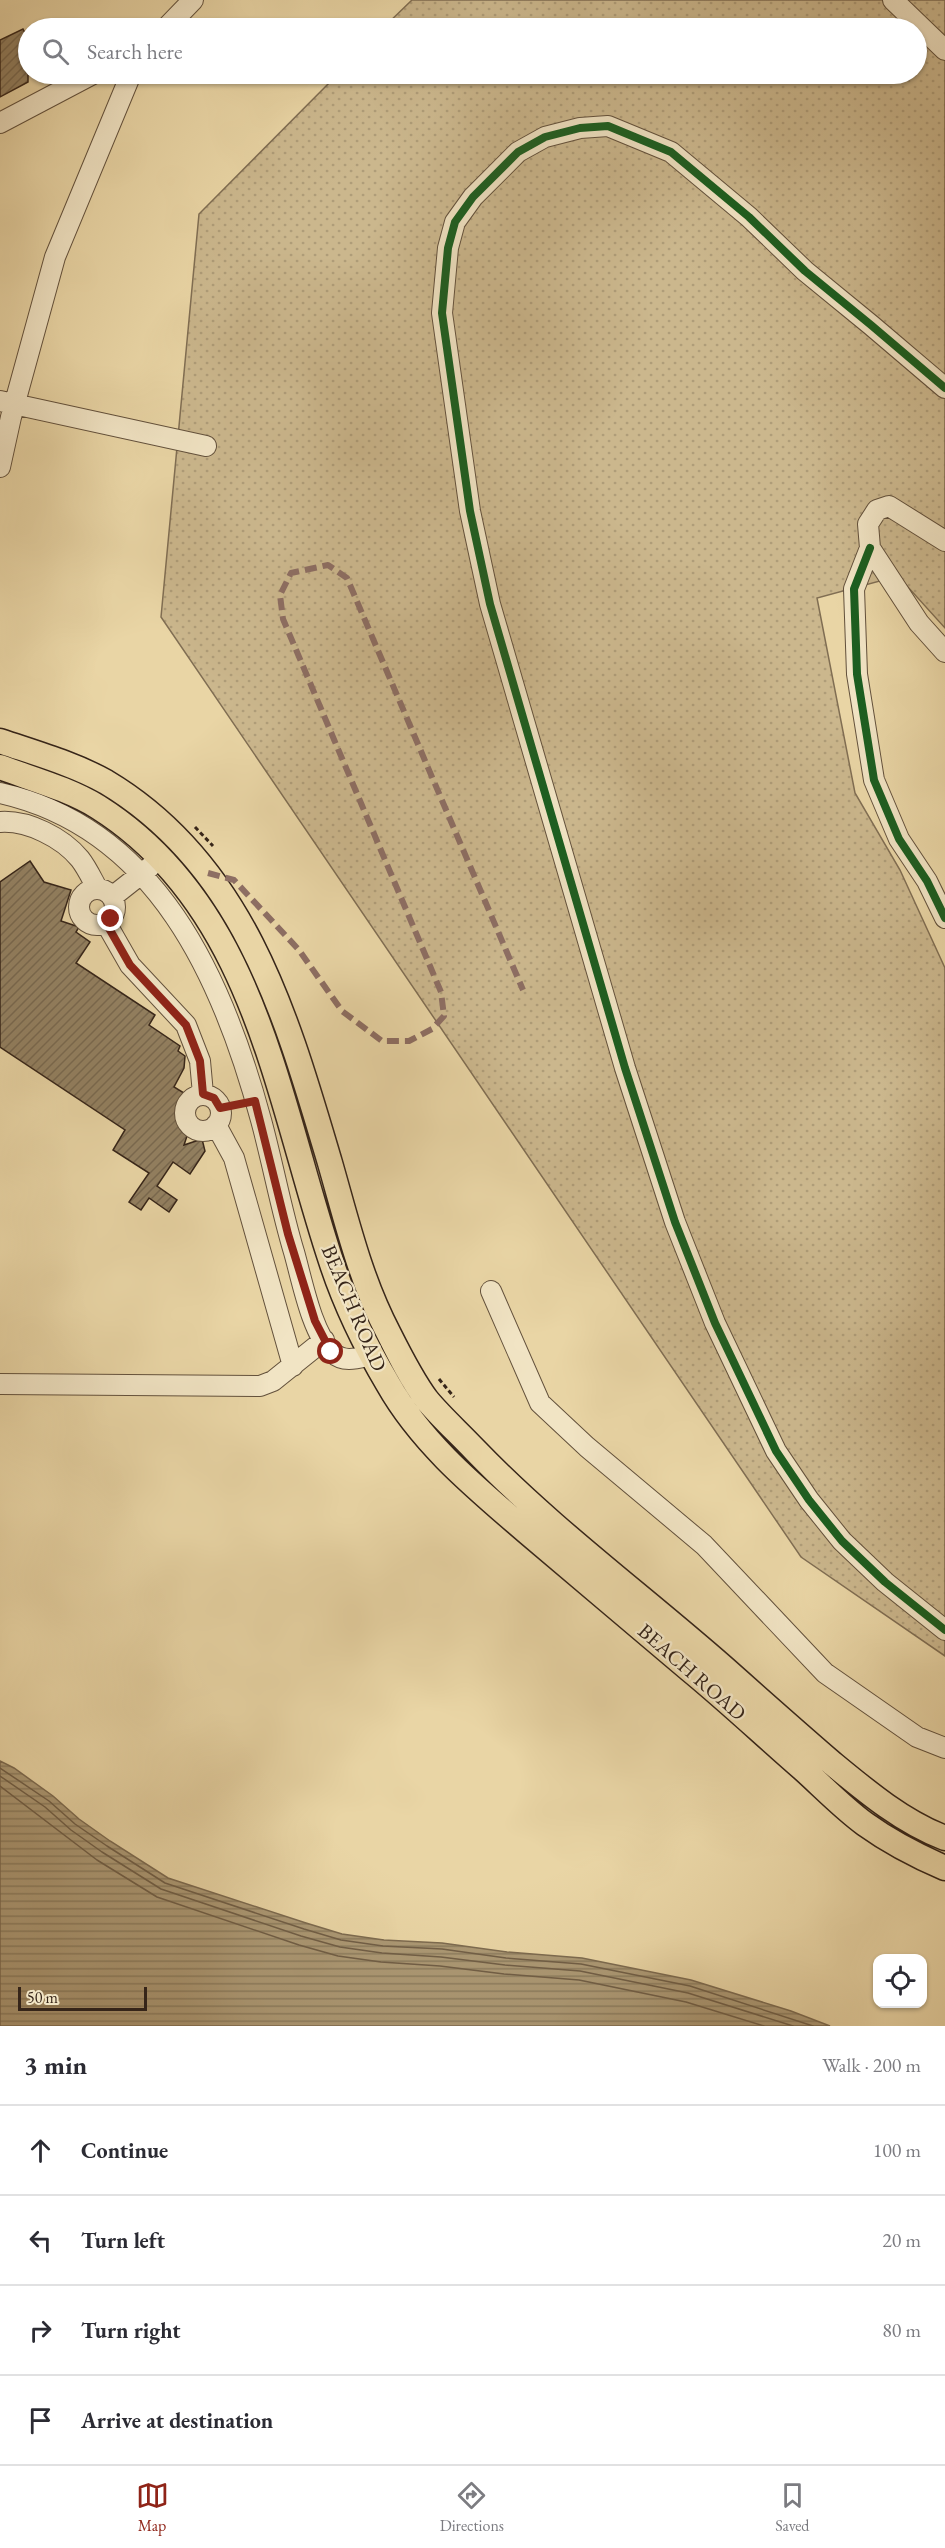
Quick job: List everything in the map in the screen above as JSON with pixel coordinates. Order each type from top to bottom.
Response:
[{"type":"main road","points":[[0,741],[78,769],[106,782],[154,818],[193,853],[225,896],[257,953],[290,1036],[366,1288],[390,1336],[427,1399],[514,1491],[725,1668],[782,1720],[873,1797],[929,1832],[945,1838]]},
{"type":"main road","name":"BEACH ROAD","points":[[0,767],[67,792],[97,807],[160,857],[185,883],[224,944],[254,1014],[283,1095],[332,1264],[372,1355],[407,1415],[471,1484],[693,1671],[864,1824],[907,1851],[945,1868]]},
{"type":"main road","points":[[298,1150],[324,1145]]},
{"type":"street","points":[[176,18],[193,0]]},
{"type":"street","points":[[893,0],[912,18]]},
{"type":"street","points":[[927,33],[945,50]]},
{"type":"street","points":[[0,123],[74,84]]},
{"type":"street","points":[[0,467],[8,403],[56,257],[127,84]]},
{"type":"street","points":[[945,388],[805,272],[748,217],[671,152],[608,126],[580,128],[545,137],[518,152],[473,197],[455,222],[448,248],[442,313],[470,511],[490,604],[625,1068],[675,1222],[715,1323],[776,1451],[809,1500],[850,1549],[945,1630]]},
{"type":"street","points":[[8,403],[206,446]]},
{"type":"street","points":[[945,541],[889,506],[877,510],[868,524],[870,548],[854,589],[857,674],[874,780],[899,839],[927,881],[945,918]]},
{"type":"street","points":[[870,548],[919,623],[945,652]]},
{"type":"street","points":[[0,793],[31,800],[83,825],[112,847],[142,875],[180,924],[205,965],[229,1023],[255,1101],[288,1234],[315,1321],[331,1352],[340,1359],[372,1355]]},
{"type":"street","points":[[0,822],[11,821],[27,825],[57,839],[80,858],[105,892],[116,908],[111,919],[106,923],[94,925],[81,914],[80,902],[86,892],[105,892],[142,875],[160,857]]},
{"type":"street","points":[[106,923],[130,965],[186,1025],[200,1061],[203,1094]]},
{"type":"street","points":[[283,1095],[255,1101],[218,1116],[206,1131],[194,1129],[186,1120],[185,1108],[197,1095],[203,1094],[214,1098],[218,1116],[234,1158],[292,1366]]},
{"type":"street","points":[[491,1291],[540,1403],[587,1447],[704,1545],[825,1673],[917,1737],[945,1748]]},
{"type":"street","points":[[0,1384],[260,1386],[273,1381],[324,1340]]},
{"type":"path","points":[[194,826],[209,839],[214,847]]},
{"type":"path","points":[[436,1375],[456,1400]]},
{"type":"shaded area","points":[[412,0],[945,0],[945,628],[898,576],[817,598],[855,793],[900,870],[945,968],[945,1656],[801,1557],[161,617],[199,214],[328,84],[927,84],[927,18],[393,18]]},
{"type":"water","points":[[0,1761],[14,1768],[53,1796],[79,1819],[110,1841],[168,1878],[306,1923],[342,1934],[384,1940],[442,1943],[507,1952],[582,1958],[691,1980],[791,2011],[830,2026],[0,2026]]},
{"type":"building","points":[[18,31],[18,84],[24,84],[0,97],[0,40]]},
{"type":"building","points":[[30,861],[44,882],[71,890],[61,921],[79,927],[76,932],[90,942],[76,963],[155,1015],[149,1025],[180,1046],[178,1051],[185,1056],[184,1068],[174,1087],[184,1093],[176,1108],[176,1115],[189,1130],[184,1145],[202,1139],[205,1151],[190,1174],[173,1162],[157,1186],[177,1200],[169,1212],[149,1198],[141,1210],[129,1202],[149,1173],[113,1150],[125,1130],[0,1047],[0,882]]},
{"type":"marked path","points":[[208,873],[234,880],[299,950],[342,1011],[382,1041],[409,1041],[432,1029],[444,1016],[441,992],[283,619],[280,595],[291,573],[328,565],[347,578],[523,990]]},
{"type":"cycle path","points":[[945,388],[805,271],[749,217],[671,152],[608,126],[580,128],[545,137],[518,152],[473,197],[455,222],[448,248],[442,313],[470,511],[490,604],[625,1068],[675,1222],[715,1323],[776,1451],[809,1500],[842,1541],[885,1582],[945,1630]]},
{"type":"cycle path","points":[[870,548],[854,589],[857,674],[874,780],[899,839],[927,881],[945,918]]},
{"type":"route","points":[[111,919],[106,923],[130,965],[186,1025],[200,1061],[203,1094],[214,1098],[220,1108],[255,1101],[288,1234],[315,1321],[331,1352]]}]
